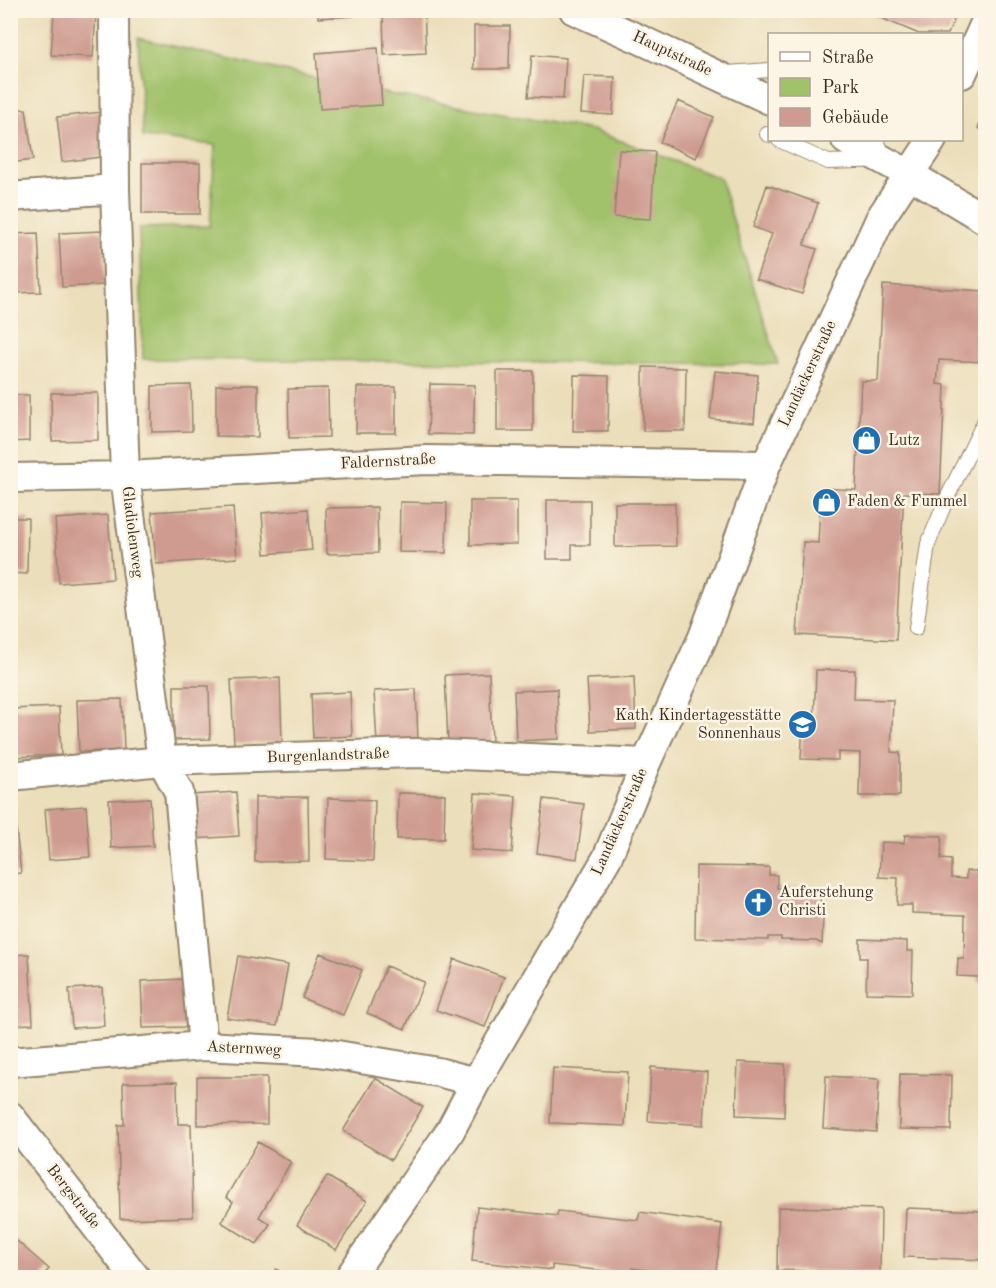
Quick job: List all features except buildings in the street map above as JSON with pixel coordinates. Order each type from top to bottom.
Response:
[{"type":"street","name":"Gladiolenweg","points":[[114,10],[115,189],[125,476],[162,761],[179,792],[203,1046]]},
{"type":"street","name":"Hauptstraße","points":[[574,10],[768,99]]},
{"type":"street","points":[[963,72],[986,21]]},
{"type":"street","points":[[848,141],[890,158],[986,220]]},
{"type":"street","name":"Landäckerstraße","points":[[349,1278],[450,1131],[476,1082],[607,858],[646,763],[703,637],[766,465],[881,217],[890,158],[930,141]]},
{"type":"street","points":[[10,198],[115,189]]},
{"type":"street","name":"Faldernstraße","points":[[10,478],[125,476],[426,459],[766,465]]},
{"type":"street","name":"Burgenlandstraße","points":[[10,776],[162,761],[416,753],[646,763]]},
{"type":"street","name":"Asternweg","points":[[10,1062],[203,1046],[319,1053],[438,1072],[476,1082]]},
{"type":"street","name":"Bergstraße","points":[[10,1116],[136,1278]]},
{"type":"lane","points":[[715,74],[768,70]]},
{"type":"lane","points":[[783,141],[828,162],[890,158]]},
{"type":"lane","points":[[916,628],[928,544],[946,498],[986,418]]},
{"type":"green space","points":[[138,38],[372,91],[592,130],[720,178],[778,364],[143,359],[139,228],[210,226],[215,145],[143,137]]},
{"type":"place","name":"Lutz","points":[[867,441]]},
{"type":"place","name":"Faden & Fummel","points":[[826,502]]},
{"type":"place","name":"Kath. Kindertagesstätte Sonnenhaus","points":[[802,725]]},
{"type":"place","name":"Auferstehung Christi","points":[[758,902]]}]
